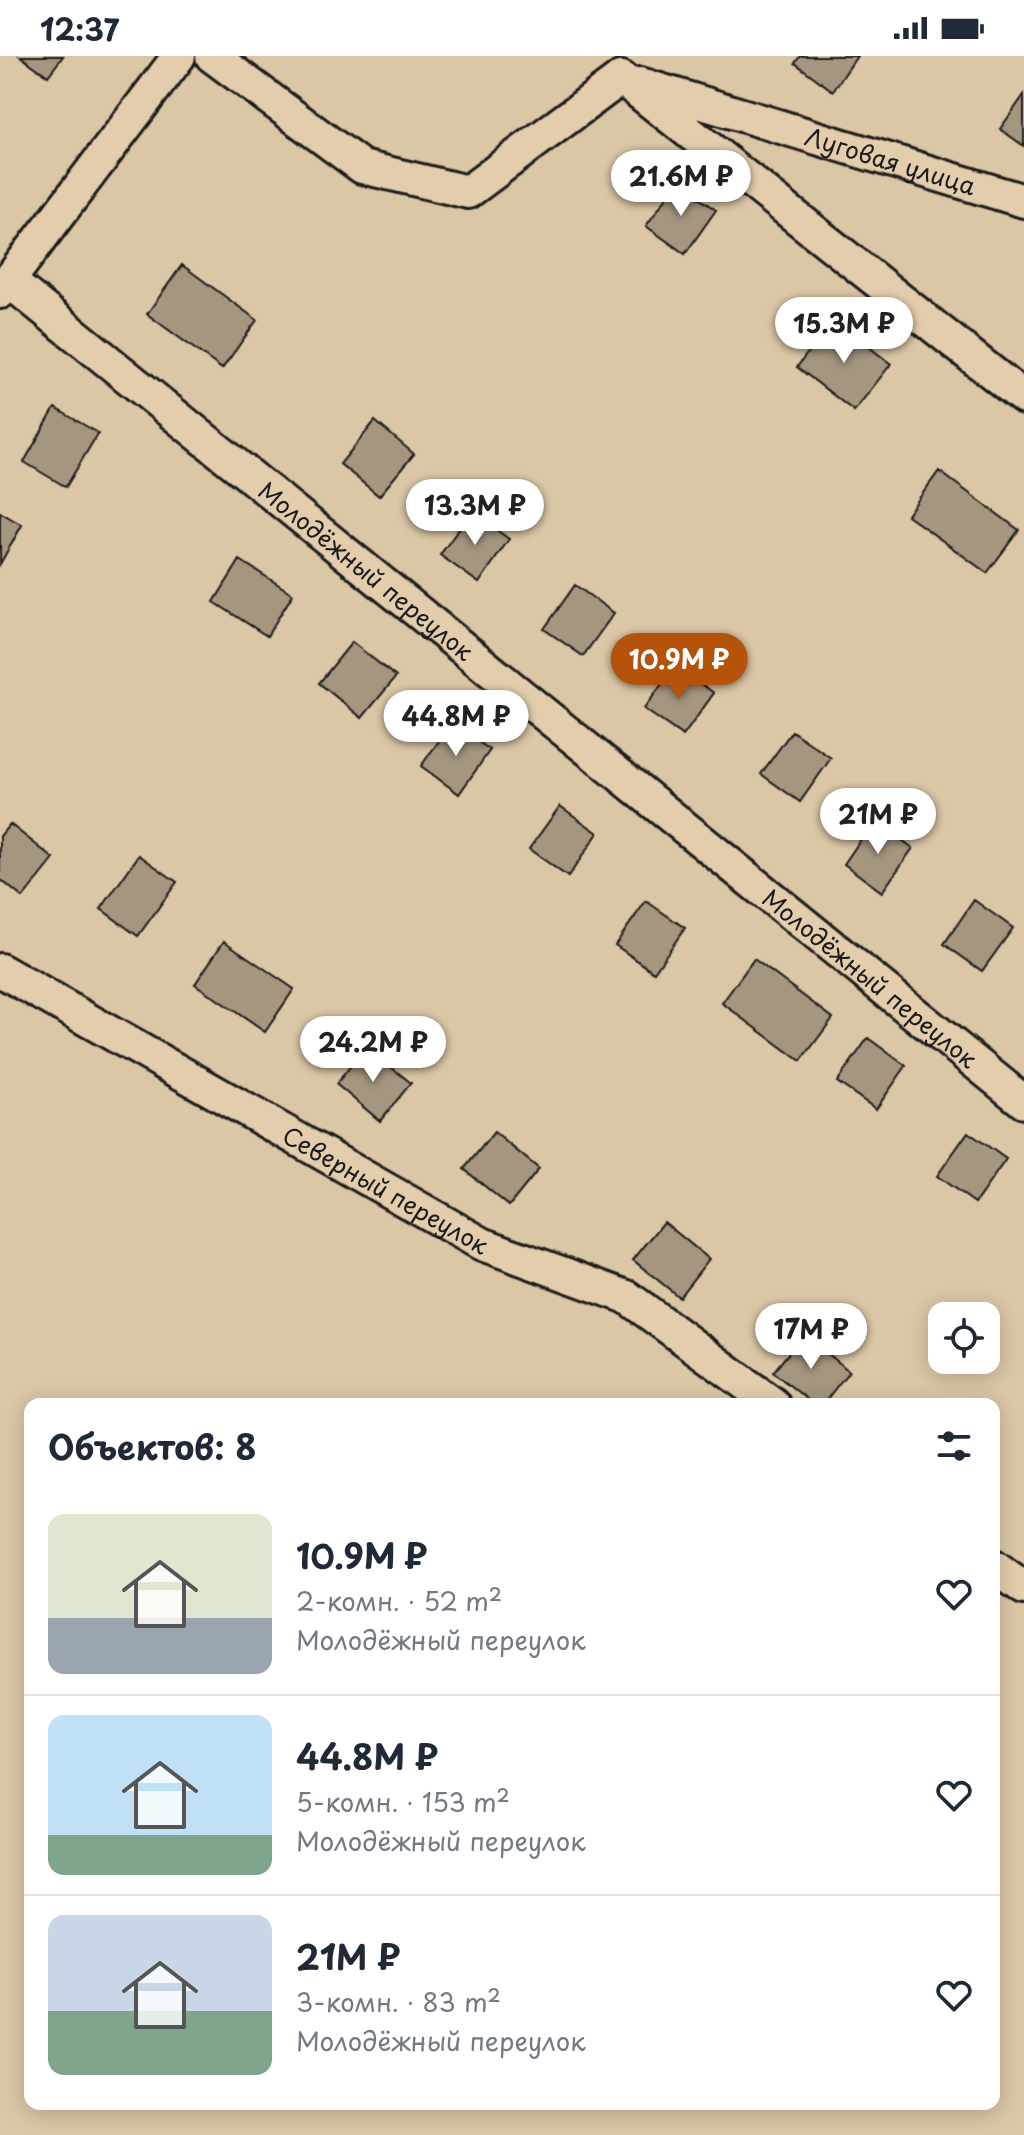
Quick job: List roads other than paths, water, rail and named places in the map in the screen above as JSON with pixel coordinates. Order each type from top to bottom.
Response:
[{"type":"street","points":[[4,287],[179,56]]},
{"type":"street","points":[[212,56],[362,167],[468,192],[621,78],[1024,398]]},
{"type":"street","name":"Луговая улица","points":[[621,78],[1024,201]]},
{"type":"street","name":"Молодёжный переулок","points":[[4,287],[1024,1102]]},
{"type":"street","name":"Северный переулок","points":[[0,970],[482,1244],[627,1297],[765,1398]]},
{"type":"street","points":[[1000,1570],[1024,1588]]}]
